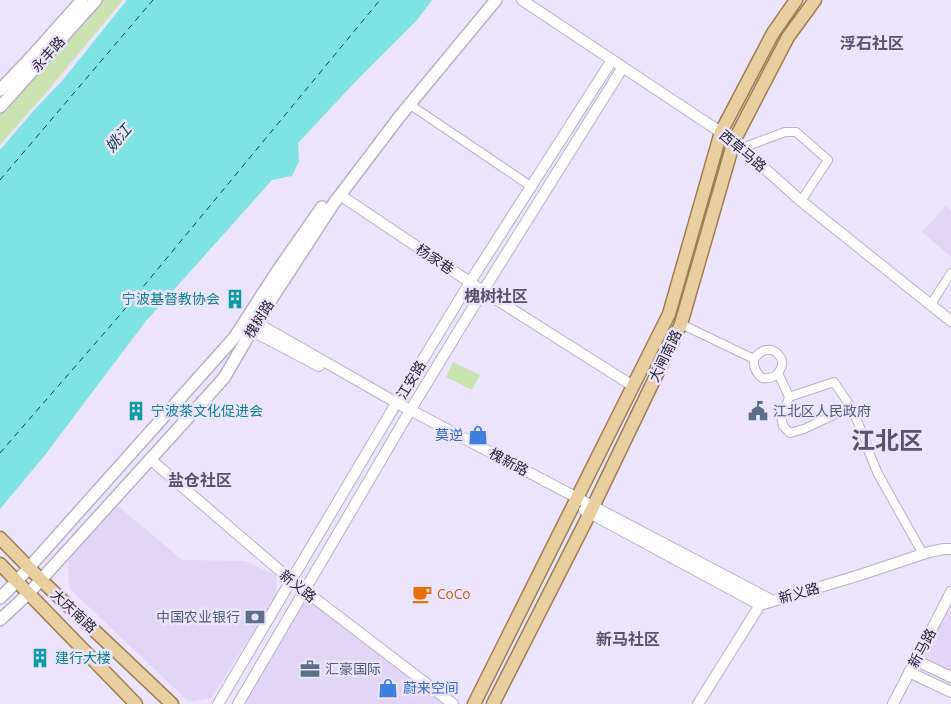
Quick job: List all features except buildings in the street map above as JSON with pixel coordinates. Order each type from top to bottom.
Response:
[{"type":"main road","name":"永丰路","points":[[0,90],[82,0]]},
{"type":"main road","name":"永丰路","points":[[0,107],[96,0]]},
{"type":"main road","name":"槐树路","points":[[0,620],[29,593],[224,378],[278,270],[334,191],[486,0]]},
{"type":"main road","name":"槐树路","points":[[0,598],[234,338],[250,324],[340,195],[409,104],[496,0]]},
{"type":"main road","name":"大闸南路","points":[[474,704],[669,314],[721,132],[773,33],[796,0]]},
{"type":"main road","name":"大闸南路","points":[[493,704],[681,324],[738,145],[788,38],[815,0]]},
{"type":"main road","name":"大庆南路","points":[[0,538],[40,580],[172,704]]},
{"type":"main road","name":"大庆南路","points":[[3,566],[136,704]]},
{"type":"street","name":"西草马路","points":[[522,0],[721,132],[801,201],[951,321]]},
{"type":"street","name":"江安路","points":[[218,704],[470,282],[612,60]]},
{"type":"street","name":"江安路","points":[[238,704],[409,413],[623,67]]},
{"type":"street","points":[[409,104],[532,186]]},
{"type":"street","points":[[738,145],[785,132],[796,132],[828,160],[801,201]]},
{"type":"street","name":"杨家巷","points":[[340,195],[483,291],[633,386]]},
{"type":"street","points":[[931,304],[951,273]]},
{"type":"street","name":"槐新路","points":[[250,324],[409,413],[591,509],[773,601]]},
{"type":"street","points":[[681,324],[754,359]]},
{"type":"street","points":[[767,349],[774,351],[780,356],[782,361],[781,367],[778,373],[771,378],[762,378],[755,370],[754,359],[762,351],[767,349]]},
{"type":"street","points":[[778,373],[788,397],[786,407],[781,415],[782,426],[790,433],[804,429],[851,407]]},
{"type":"street","points":[[788,397],[834,382],[851,407],[878,474],[923,554]]},
{"type":"street","name":"新义路","points":[[150,459],[292,582],[453,704]]},
{"type":"street","name":"槐新路","points":[[591,509],[760,605]]},
{"type":"street","name":"新义路","points":[[698,704],[760,605],[923,554],[951,549]]},
{"type":"street","name":"新马路","points":[[893,704],[951,592]]},
{"type":"street","points":[[915,660],[951,677]]},
{"type":"street","points":[[909,672],[951,692]]},
{"type":"shaded area","points":[[98,0],[123,0],[0,145],[0,106]]},
{"type":"shaded area","points":[[946,206],[951,211],[951,257],[922,232]]},
{"type":"shaded area","points":[[453,362],[480,375],[472,390],[446,377]]},
{"type":"shaded area","points":[[118,506],[182,560],[245,561],[276,576],[277,595],[211,698],[189,702],[69,588],[68,561]]},
{"type":"shaded area","points":[[306,597],[447,704],[242,704]]},
{"type":"shaded area","points":[[951,604],[951,674],[920,660]]},
{"type":"water","name":"姚江","points":[[127,0],[432,0],[417,20],[298,143],[299,161],[292,176],[272,180],[146,321],[45,455],[0,509],[0,150],[62,81]]},
{"type":"ferry route","points":[[0,180],[153,0]]},
{"type":"ferry route","points":[[0,453],[119,316],[380,0]]},
{"type":"place","name":"宁波基督教协会","points":[[235,299]]},
{"type":"place","name":"宁波茶文化促进会","points":[[136,411]]},
{"type":"place","name":"江北区人民政府","points":[[758,411]]},
{"type":"place","name":"莫逆","points":[[478,435]]},
{"type":"place","name":"CoCo","points":[[422,594]]},
{"type":"place","name":"中国农业银行","points":[[255,617]]},
{"type":"place","name":"建行大楼","points":[[40,658]]},
{"type":"place","name":"汇豪国际","points":[[310,669]]},
{"type":"place","name":"蔚来空间","points":[[388,688]]},
{"type":"district","name":"浮石社区","points":[[872,43]]},
{"type":"district","name":"槐树社区","points":[[496,296]]},
{"type":"district","name":"江北区","points":[[887,440]]},
{"type":"district","name":"盐仓社区","points":[[200,480]]},
{"type":"district","name":"新马社区","points":[[628,639]]}]
